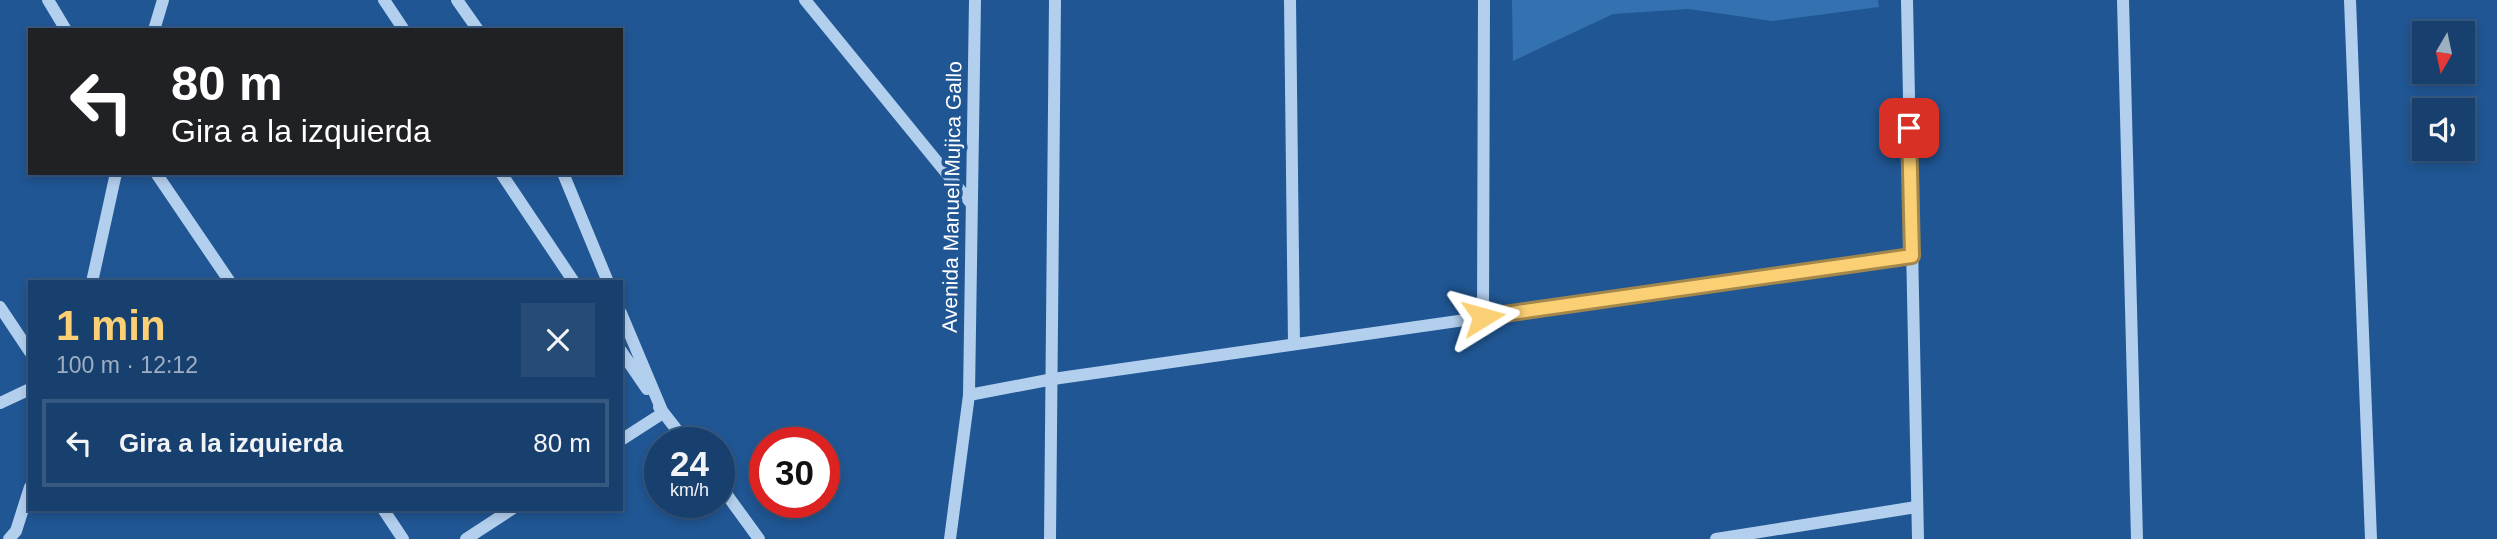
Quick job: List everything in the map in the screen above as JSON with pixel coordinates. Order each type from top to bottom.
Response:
[{"type":"street","points":[[48,0],[65,28]]},
{"type":"street","points":[[155,28],[163,0]]},
{"type":"street","points":[[384,0],[403,28]]},
{"type":"street","points":[[457,0],[477,28]]},
{"type":"street","points":[[805,0],[970,202]]},
{"type":"street","name":"Avenida Manuel Mujica Gallo","points":[[950,539],[969,396],[975,0]]},
{"type":"street","points":[[1050,539],[1054,379],[1055,0]]},
{"type":"street","points":[[1290,0],[1294,344]]},
{"type":"street","points":[[1483,0],[1483,317]]},
{"type":"street","points":[[1907,0],[1918,539]]},
{"type":"street","points":[[2123,0],[2137,539]]},
{"type":"street","points":[[2350,0],[2371,539]]},
{"type":"street","points":[[92,280],[116,175]]},
{"type":"street","points":[[157,175],[229,280]]},
{"type":"street","points":[[502,175],[573,280]]},
{"type":"street","points":[[564,175],[607,280]]},
{"type":"street","points":[[969,396],[1054,379],[1912,256]]},
{"type":"street","points":[[0,307],[28,349]]},
{"type":"street","points":[[623,318],[663,413]]},
{"type":"street","points":[[623,354],[674,427]]},
{"type":"street","points":[[0,403],[28,390]]},
{"type":"street","points":[[623,439],[663,413]]},
{"type":"street","points":[[9,539],[16,531],[28,493]]},
{"type":"street","points":[[735,506],[759,539]]},
{"type":"street","points":[[1716,539],[1916,507]]},
{"type":"street","points":[[384,511],[403,539]]},
{"type":"street","points":[[466,539],[510,511]]},
{"type":"shaded area","points":[[1512,0],[1878,0],[1879,7],[1772,21],[1689,9],[1613,14],[1513,61]]},
{"type":"route","points":[[1483,317],[1912,256],[1909,128]]}]
